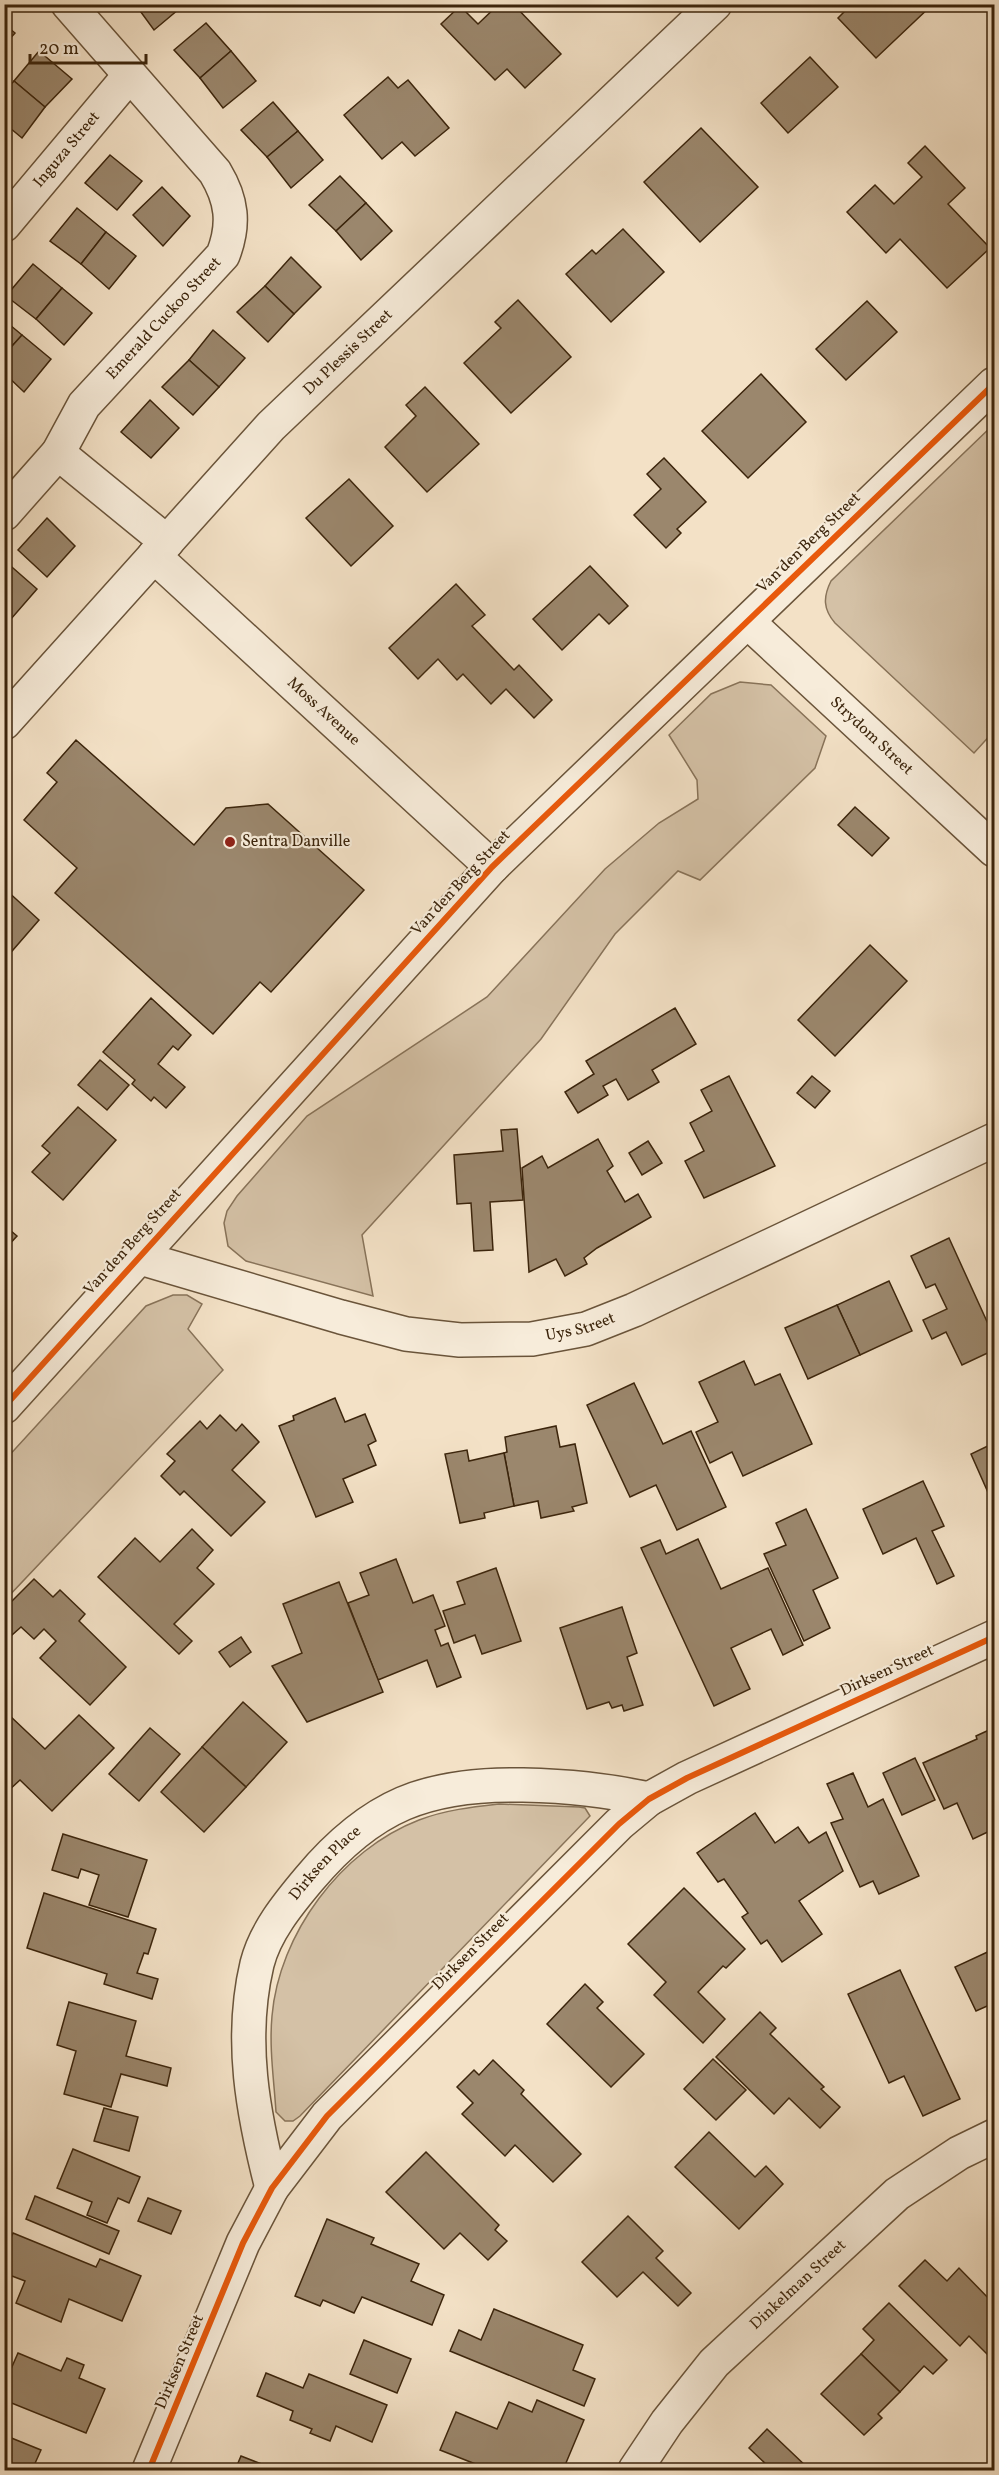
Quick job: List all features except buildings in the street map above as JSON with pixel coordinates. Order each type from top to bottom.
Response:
[{"type":"street","name":"Emerald Cuckoo Street","points":[[4,514],[58,453],[84,405],[223,255],[232,227],[227,197],[215,172],[68,4]]},
{"type":"street","name":"Du Plessis Street","points":[[4,723],[271,426],[716,4]]},
{"type":"street","name":"Inguza Street","points":[[4,225],[129,76]]},
{"type":"street","name":"Van den Berg Street","points":[[4,1407],[137,1257],[492,867],[994,384]]},
{"type":"street","name":"Moss Avenue","points":[[58,453],[492,867]]},
{"type":"street","name":"Strydom Street","points":[[748,622],[994,850]]},
{"type":"street","name":"Uys Street","points":[[137,1257],[406,1334],[460,1340],[532,1339],[586,1329],[634,1310],[994,1140]]},
{"type":"street","name":"Dirksen Street","points":[[149,2470],[243,2243],[272,2188],[327,2116],[619,1824],[649,1799],[687,1778],[994,1637]]},
{"type":"street","name":"Dirksen Place","points":[[272,2188],[258,2133],[248,2064],[250,1999],[258,1962],[272,1929],[323,1862],[354,1833],[384,1812],[447,1788],[482,1784],[594,1788],[649,1799]]},
{"type":"street","name":"Dinkelman Street","points":[[635,2470],[667,2422],[714,2363],[731,2347],[897,2194],[959,2153],[994,2136]]},
{"type":"shaded area","points":[[994,424],[994,731],[974,753],[835,623],[825,603],[831,581]]},
{"type":"shaded area","points":[[740,682],[771,685],[826,736],[815,768],[700,880],[678,871],[615,934],[541,1039],[362,1235],[373,1296],[246,1261],[228,1246],[224,1223],[227,1211],[237,1196],[307,1116],[487,997],[605,869],[659,823],[698,799],[697,780],[669,735],[711,694]]},
{"type":"shaded area","points":[[173,1295],[187,1295],[202,1304],[188,1329],[223,1370],[5,1600],[5,1460],[146,1306]]},
{"type":"shaded area","points":[[499,1804],[579,1807],[585,1808],[590,1816],[300,2116],[293,2121],[285,2121],[276,2112],[271,2052],[272,2016],[277,1985],[287,1955],[301,1926],[319,1898],[364,1852],[391,1834],[419,1820],[439,1814]]},
{"type":"cycle path","points":[[4,1407],[492,867],[994,384]]},
{"type":"cycle path","points":[[149,2470],[243,2243],[272,2188],[327,2116],[619,1824],[649,1799],[687,1778],[994,1637]]},
{"type":"place","name":"Sentra Danville","points":[[230,842]]}]
